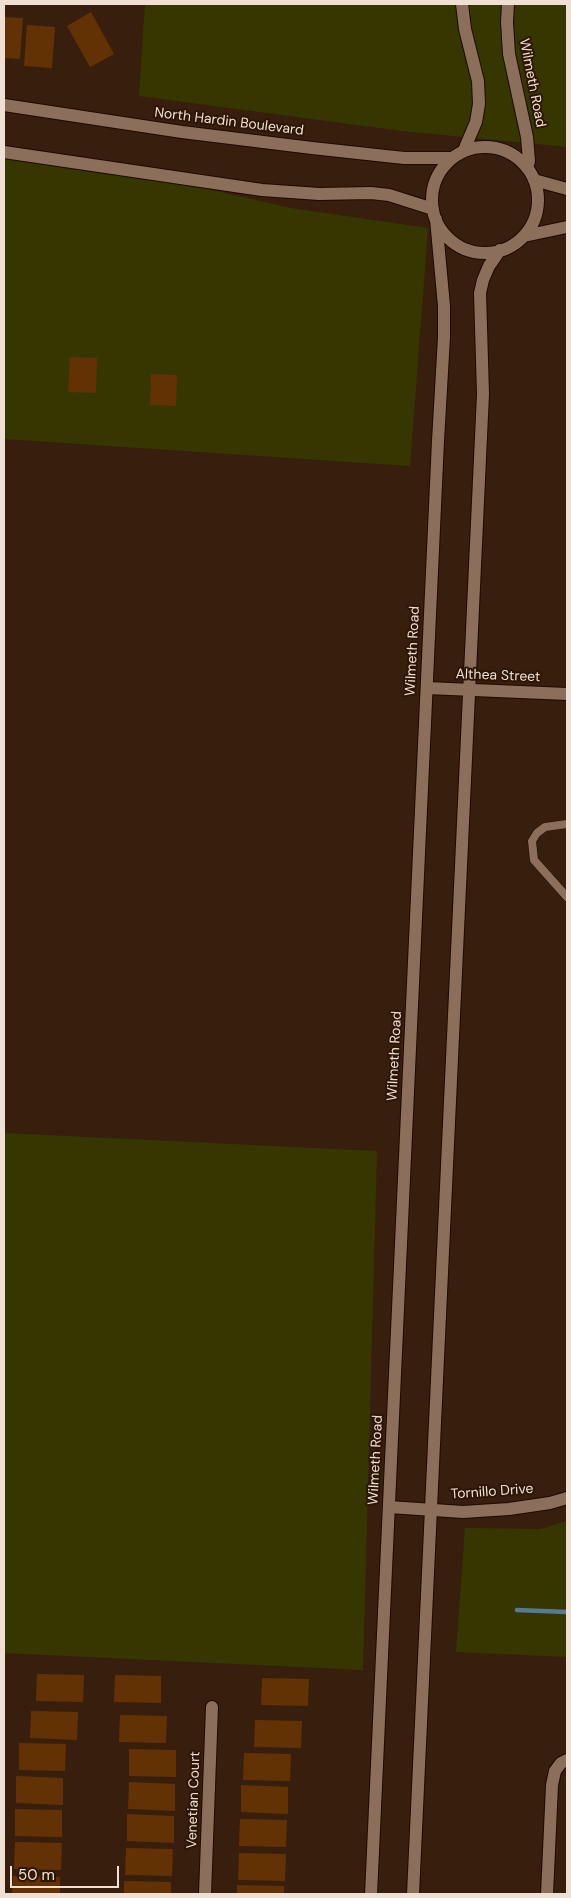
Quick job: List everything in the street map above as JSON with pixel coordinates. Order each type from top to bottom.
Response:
[{"type":"street","points":[[462,4],[465,29],[478,81],[479,104],[476,122],[464,150]]},
{"type":"street","name":"Wilmeth Road","points":[[508,4],[509,54],[527,137],[531,174]]},
{"type":"street","name":"North Hardin Boulevard","points":[[4,105],[182,132],[312,148],[404,158],[452,158]]},
{"type":"street","points":[[486,146],[497,148],[517,157],[531,174],[538,195],[537,206],[530,227],[524,236],[515,243],[500,250],[484,253],[462,248],[444,235],[434,214],[432,193],[434,182],[439,172],[452,158],[464,150],[486,146]]},
{"type":"street","points":[[4,152],[262,190],[319,194],[372,193],[389,195],[434,214]]},
{"type":"street","points":[[531,174],[567,189]]},
{"type":"street","name":"Wilmeth Road","points":[[371,1894],[444,337],[444,306],[434,214]]},
{"type":"street","points":[[524,236],[567,227]]},
{"type":"street","points":[[413,1894],[483,394],[480,293],[489,266],[500,250]]},
{"type":"street","name":"Althea Street","points":[[427,688],[567,694]]},
{"type":"street","name":"Tornillo Drive","points":[[389,1507],[464,1512],[510,1509],[550,1503],[567,1498]]},
{"type":"street","name":"Venetian Court","points":[[205,1894],[212,1708]]},
{"type":"street","points":[[547,1894],[552,1784],[555,1771],[564,1762]]},
{"type":"lane","points":[[567,824],[545,827],[537,833],[532,840],[532,852],[534,860],[567,897]]},
{"type":"shaded area","points":[[145,4],[567,4],[567,147],[402,131],[139,96]]},
{"type":"shaded area","points":[[4,150],[111,167],[291,208],[428,228],[410,466],[4,439]]},
{"type":"shaded area","points":[[4,1133],[377,1151],[363,1670],[4,1653]]},
{"type":"shaded area","points":[[567,1521],[567,1657],[456,1652],[465,1528],[540,1529]]},
{"type":"building","points":[[91,12],[114,54],[90,67],[67,26]]},
{"type":"building","points":[[4,17],[23,18],[20,59],[4,58]]},
{"type":"building","points":[[27,25],[55,27],[52,68],[24,66]]},
{"type":"building","points":[[70,357],[97,358],[96,393],[68,392]]},
{"type":"building","points":[[151,374],[177,375],[176,406],[150,405]]},
{"type":"building","points":[[37,1674],[84,1675],[83,1702],[36,1701]]},
{"type":"building","points":[[115,1675],[161,1676],[161,1703],[114,1702]]},
{"type":"building","points":[[262,1678],[309,1679],[308,1706],[261,1705]]},
{"type":"building","points":[[31,1711],[78,1712],[77,1740],[30,1738]]},
{"type":"building","points":[[120,1715],[167,1716],[166,1743],[119,1742]]},
{"type":"building","points":[[255,1720],[302,1721],[301,1748],[254,1747]]},
{"type":"building","points":[[19,1743],[66,1744],[65,1771],[19,1770]]},
{"type":"building","points":[[129,1749],[176,1750],[176,1777],[129,1776]]},
{"type":"building","points":[[244,1753],[291,1754],[290,1781],[243,1780]]},
{"type":"building","points":[[16,1776],[63,1778],[63,1805],[16,1803]]},
{"type":"building","points":[[129,1782],[175,1784],[175,1811],[128,1809]]},
{"type":"building","points":[[241,1785],[288,1787],[288,1814],[241,1812]]},
{"type":"building","points":[[15,1809],[62,1810],[62,1837],[15,1836]]},
{"type":"building","points":[[127,1814],[174,1816],[174,1843],[127,1841]]},
{"type":"building","points":[[240,1819],[287,1820],[286,1847],[239,1846]]},
{"type":"building","points":[[15,1842],[62,1843],[61,1870],[14,1869]]},
{"type":"building","points":[[126,1848],[173,1849],[172,1876],[125,1875]]},
{"type":"building","points":[[239,1853],[286,1854],[285,1881],[238,1880]]},
{"type":"building","points":[[13,1876],[60,1877],[60,1894],[12,1894]]},
{"type":"building","points":[[124,1881],[171,1882],[171,1894],[124,1894]]},
{"type":"building","points":[[237,1885],[284,1886],[284,1894],[237,1894]]},
{"type":"waterway","points":[[517,1610],[567,1612]]}]
